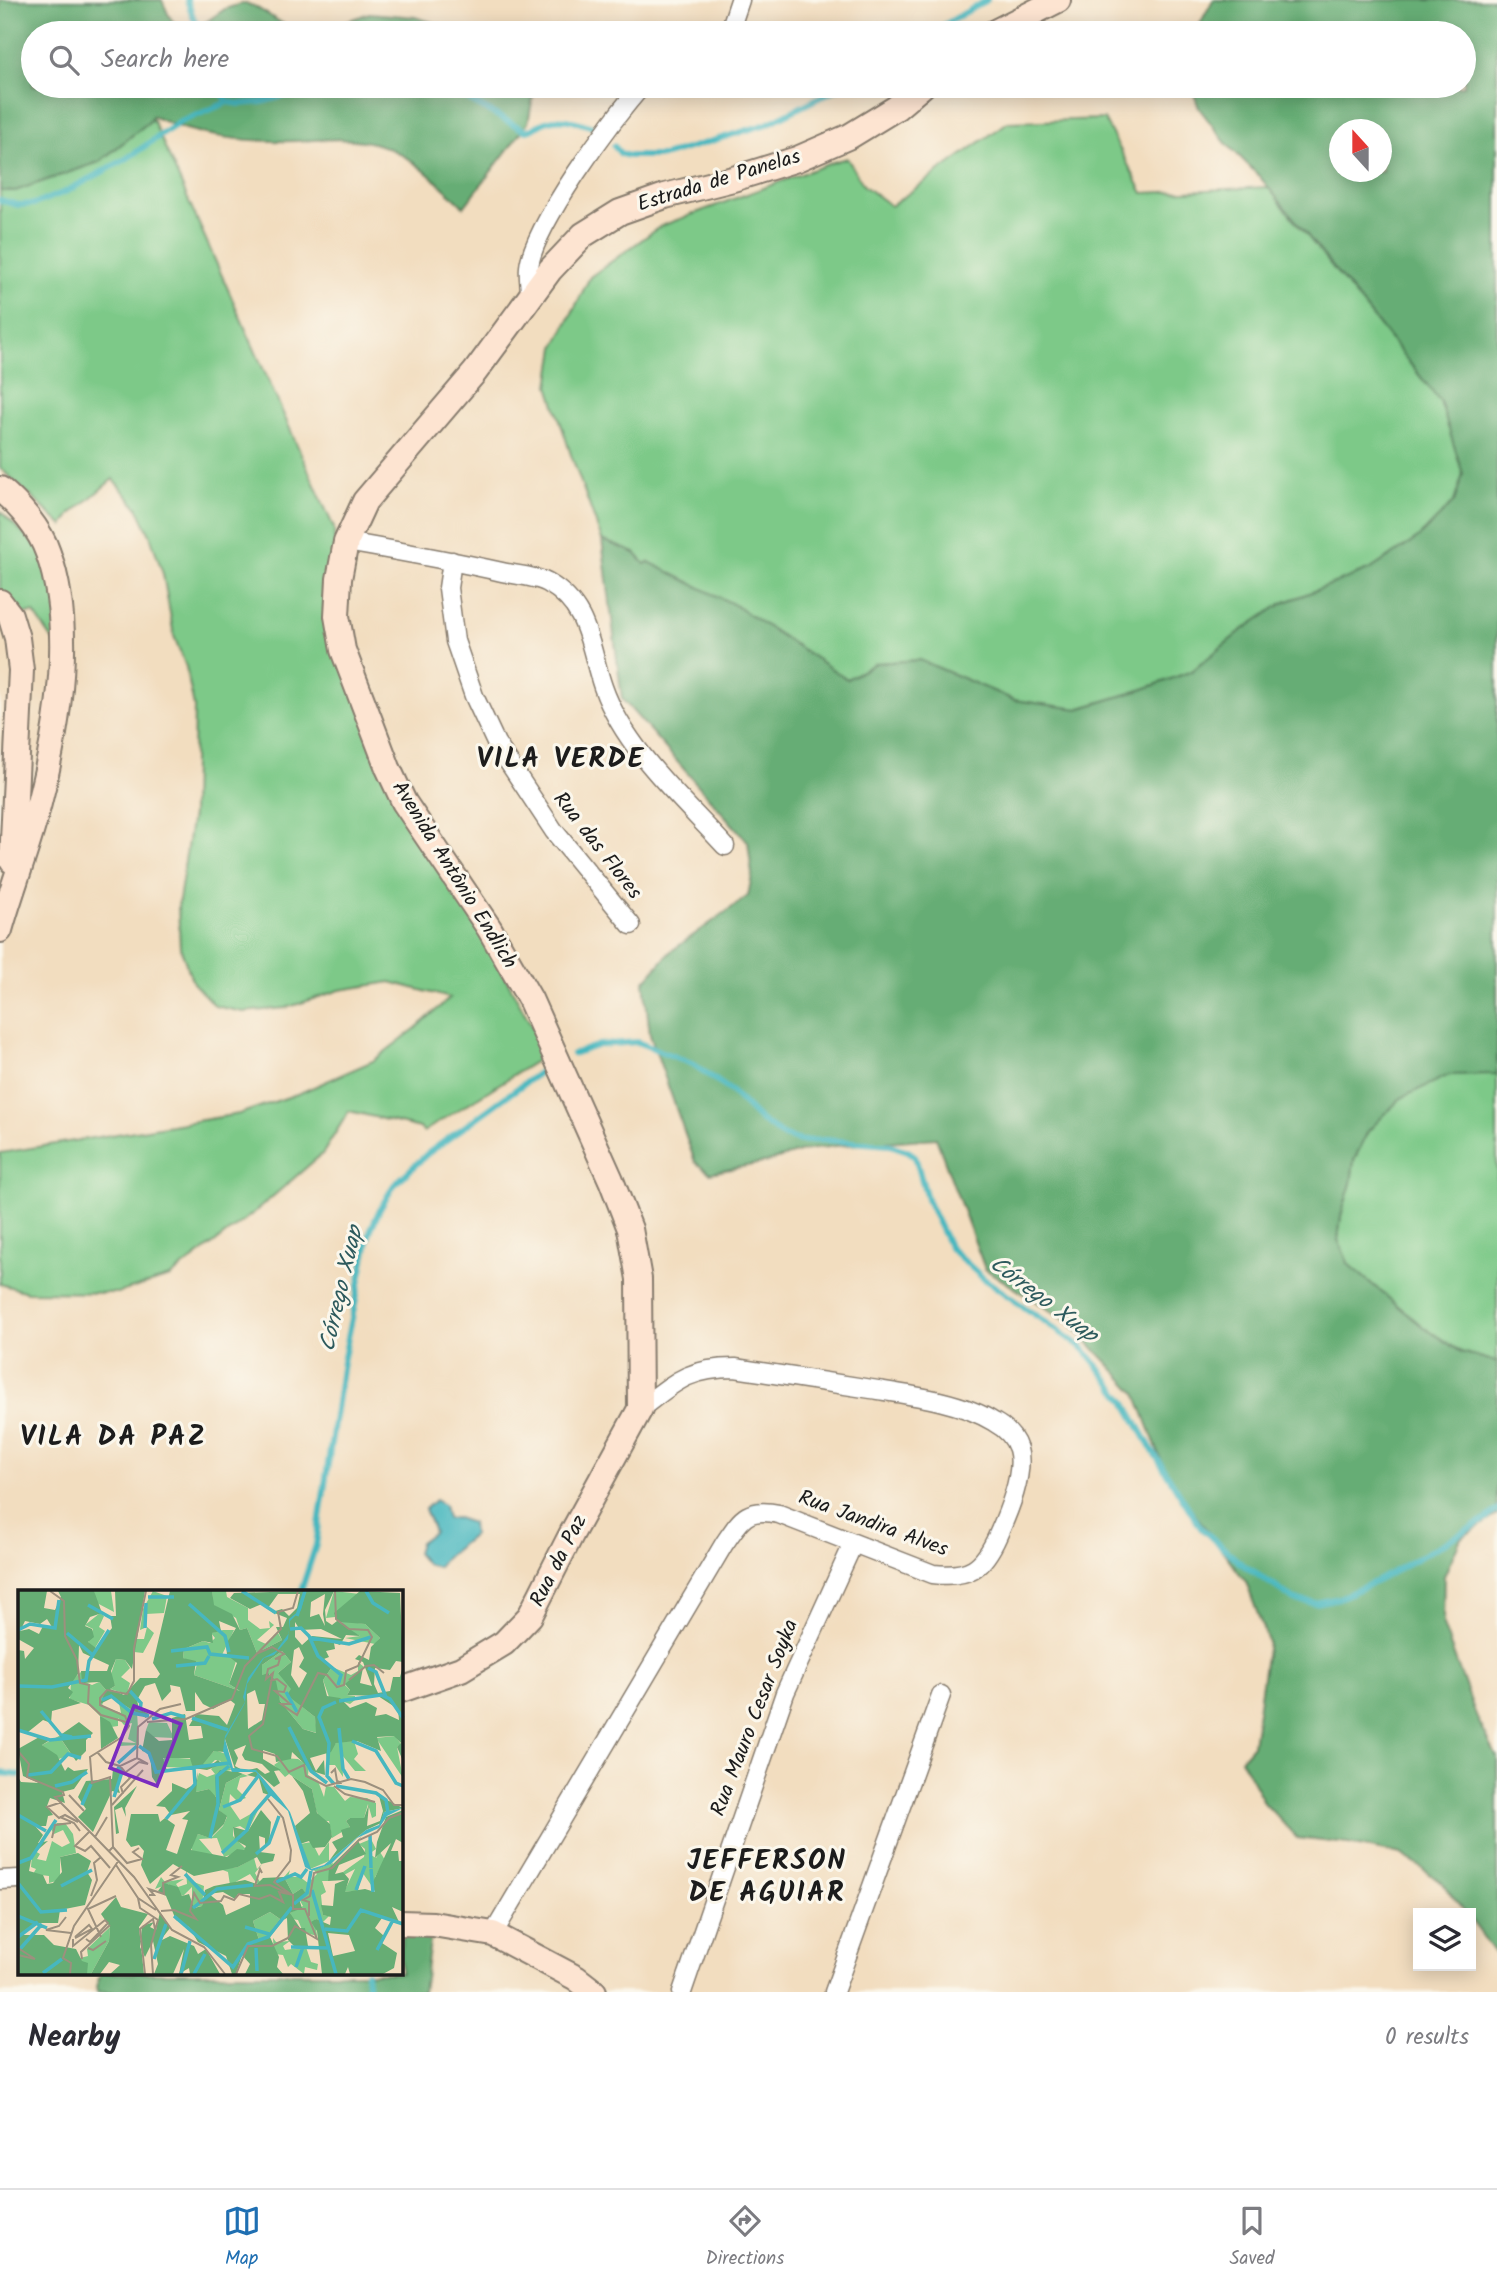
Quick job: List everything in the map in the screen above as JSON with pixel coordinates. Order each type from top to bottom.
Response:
[{"type":"street","points":[[733,21],[740,0]]},
{"type":"street","points":[[1017,21],[1058,0]]},
{"type":"street","points":[[530,294],[529,266],[541,233],[598,142],[631,98]]},
{"type":"street","name":"Estrada de Panelas","points":[[530,294],[583,235],[620,212],[665,196],[733,180],[797,159],[861,129],[908,98]]},
{"type":"street","name":"Avenida Antônio Endlich","points":[[530,294],[475,372],[365,501],[346,541],[339,579],[337,616],[343,650],[388,768],[404,802],[489,928],[530,999],[611,1180],[630,1229],[639,1279],[640,1409]]},
{"type":"street","points":[[0,489],[37,530],[48,551],[55,575],[61,625],[61,681],[55,735],[34,824],[0,930]]},
{"type":"street","points":[[346,541],[547,582],[568,598],[584,618],[603,688],[618,721],[639,751],[725,846]]},
{"type":"street","name":"Rua das Flores","points":[[452,561],[448,588],[455,641],[474,696],[496,743],[554,831],[631,925]]},
{"type":"street","points":[[0,602],[10,615],[17,638],[21,670],[10,893]]},
{"type":"street","name":"Rua Jandira Alves","points":[[493,1934],[739,1523],[751,1512],[779,1514],[933,1574],[965,1574],[977,1568],[998,1535],[1020,1463],[1017,1447],[1010,1433],[992,1420],[931,1400],[735,1368],[709,1368],[687,1375],[640,1409]]},
{"type":"street","name":"Rua da Paz","points":[[402,1690],[461,1669],[504,1643],[530,1616],[640,1409]]},
{"type":"street","name":"Rua Mauro Cesar Soyka","points":[[682,1992],[785,1693],[853,1544]]},
{"type":"street","points":[[834,1992],[941,1695]]},
{"type":"street","points":[[0,1880],[18,1879]]},
{"type":"street","points":[[402,1923],[433,1924],[493,1934],[576,1978],[594,1992]]},
{"type":"green space","points":[[0,0],[162,0],[173,21],[21,21],[21,98],[533,98],[528,123],[464,207],[411,161],[373,143],[345,139],[279,141],[223,137],[187,129],[152,116],[150,121],[99,162],[15,191],[0,191]]},
{"type":"green space","points":[[1213,0],[1497,0],[1497,1074],[1449,1075],[1401,1098],[1368,1131],[1354,1160],[1338,1240],[1349,1265],[1422,1326],[1461,1352],[1497,1362],[1497,1515],[1461,1538],[1444,1576],[1443,1625],[1477,1718],[1497,1757],[1497,1956],[1476,1927],[1476,1908],[1462,1908],[1440,1881],[1401,1854],[1297,1838],[1265,1804],[1241,1759],[1253,1745],[1268,1642],[1246,1582],[1168,1478],[1136,1393],[1071,1324],[985,1269],[936,1138],[802,1151],[768,1162],[710,1173],[695,1162],[650,1035],[644,982],[670,952],[748,896],[752,875],[748,842],[622,699],[602,540],[635,553],[645,564],[649,562],[733,604],[847,679],[876,663],[920,660],[1014,700],[1078,709],[1192,671],[1241,631],[1283,603],[1371,569],[1418,538],[1454,502],[1463,474],[1440,401],[1259,176],[1225,142],[1199,108],[1195,98],[1476,98],[1476,21],[1202,21]]},
{"type":"green space","points":[[243,3],[254,6],[278,21],[208,21],[225,9]]},
{"type":"green space","points":[[369,13],[415,17],[428,21],[348,21]]},
{"type":"green space","points":[[151,116],[334,528],[338,639],[457,888],[547,1054],[423,1132],[420,1128],[349,1111],[323,1153],[256,1211],[170,1277],[117,1293],[27,1292],[0,1284],[0,1153],[239,1114],[300,1093],[373,1061],[450,998],[391,982],[340,990],[286,1008],[243,1012],[215,1006],[193,983],[180,947],[178,907],[192,815],[194,707],[186,667],[174,636],[163,574],[150,535],[137,507],[113,479],[71,514],[63,526],[0,468],[0,191],[15,191],[99,162],[150,121]]},
{"type":"green space","points":[[1104,119],[1143,193],[1268,187],[1440,401],[1463,474],[1454,502],[1418,538],[1371,569],[1283,603],[1241,631],[1192,671],[1077,709],[1014,700],[920,660],[876,663],[847,679],[733,604],[649,562],[645,564],[635,553],[602,540],[549,386],[555,347],[590,277],[661,226],[836,161],[847,158],[864,186],[891,206],[1008,122]]},
{"type":"green space","points":[[0,511],[44,553],[72,606],[61,652],[34,613],[0,617]]},
{"type":"green space","points":[[1449,1074],[1497,1074],[1497,1362],[1461,1352],[1422,1326],[1349,1265],[1338,1240],[1354,1160],[1368,1131],[1401,1098]]},
{"type":"green space","points":[[402,1925],[432,1928],[423,1992],[97,1992],[96,1986],[101,1974],[402,1974]]},
{"type":"water","points":[[435,1500],[444,1505],[447,1519],[457,1518],[472,1523],[473,1535],[438,1567],[426,1564],[417,1553],[420,1542],[434,1532],[425,1509]]},
{"type":"waterway","points":[[187,0],[195,21]]},
{"type":"waterway","points":[[951,21],[987,0]]},
{"type":"waterway","points":[[226,98],[228,102]]},
{"type":"waterway","points":[[0,200],[18,205],[34,204],[65,192],[126,159],[180,122],[228,102],[240,104],[276,98]]},
{"type":"waterway","points":[[466,98],[526,131],[556,120],[571,121],[601,130]]},
{"type":"waterway","points":[[614,146],[621,154],[629,156],[663,156],[767,124],[818,98]]},
{"type":"waterway","name":"Córrego Xuap","points":[[573,1054],[599,1045],[637,1042],[693,1064],[731,1091],[760,1120],[784,1136],[801,1141],[826,1140],[890,1145],[915,1156],[928,1202],[950,1248],[984,1279],[1084,1349],[1124,1400],[1201,1528],[1239,1562],[1295,1600],[1315,1603],[1339,1598],[1375,1582],[1485,1520],[1497,1510]]},
{"type":"waterway","name":"Córrego Xuap","points":[[301,1590],[316,1545],[343,1362],[370,1231],[380,1209],[394,1185],[427,1154],[544,1069]]},
{"type":"waterway","name":"Córrego Xuap","points":[[0,1773],[18,1775]]},
{"type":"waterway","points":[[366,1974],[368,1992]]},
{"type":"district","name":"VILA VERDE","points":[[561,759]]},
{"type":"district","name":"VILA DA PAZ","points":[[114,1437]]},
{"type":"district","name":"JEFFERSON DE AGUIAR","points":[[767,1877]]}]
